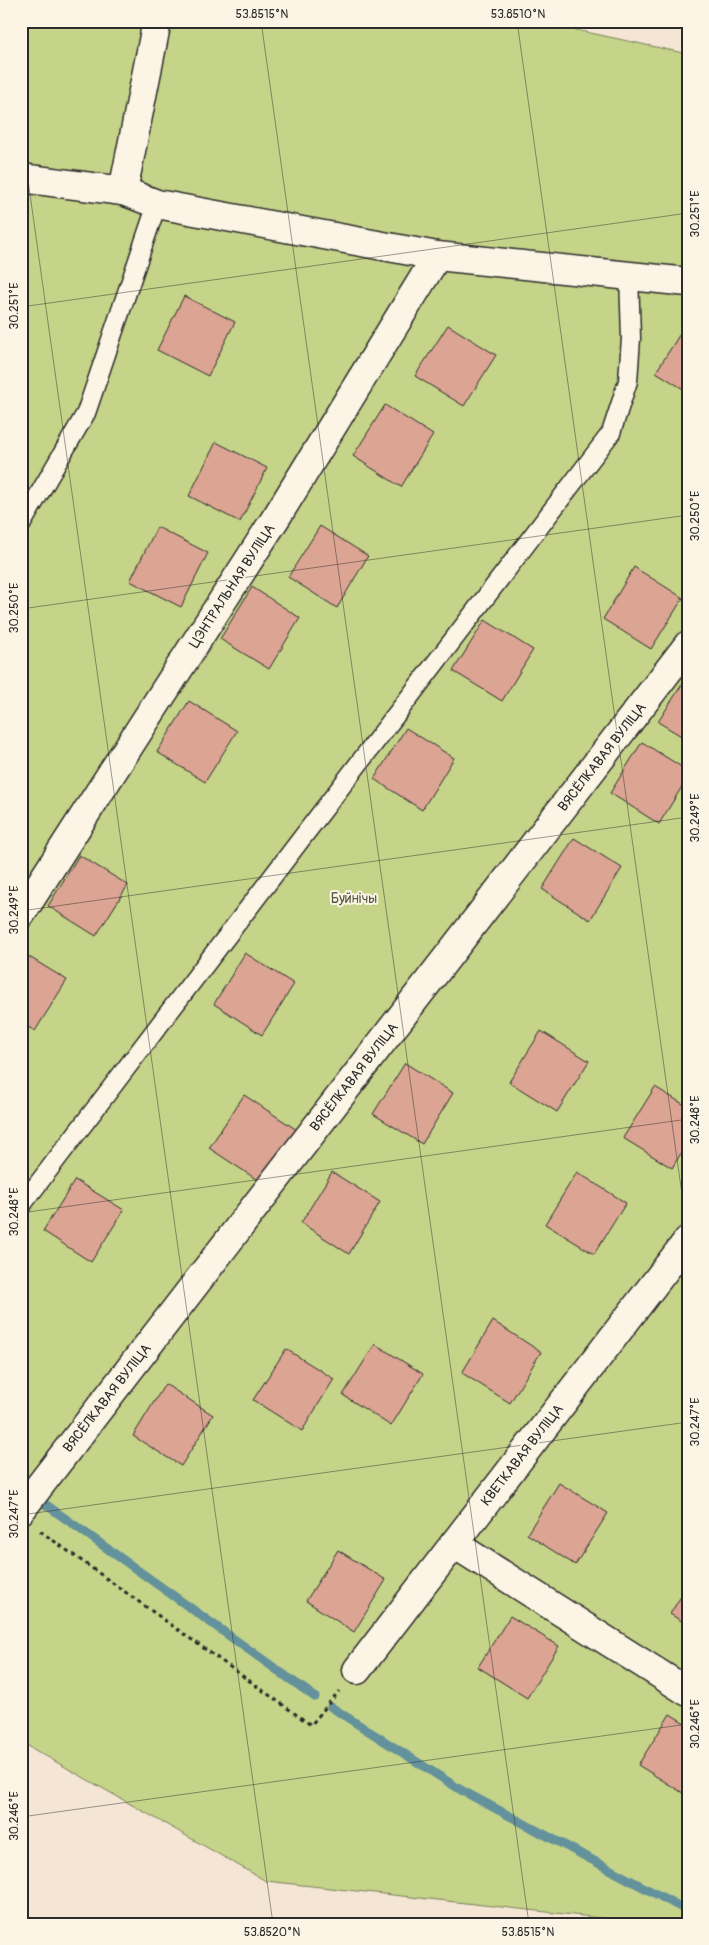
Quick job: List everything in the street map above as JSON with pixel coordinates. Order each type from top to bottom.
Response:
[{"type":"street","points":[[123,191],[156,21]]},
{"type":"street","points":[[21,178],[123,191],[157,204],[437,256],[629,274],[688,282]]},
{"type":"street","name":"ЦЭНТРАЛЬНАЯ ВУЛІЦА","points":[[21,914],[279,513],[437,256]]},
{"type":"street","name":"ВЯСЁЛКАВАЯ ВУЛІЦА","points":[[29,1520],[688,645]]},
{"type":"street","name":"КВЕТКАВАЯ ВУЛІЦА","points":[[357,1670],[688,1240]]},
{"type":"street","points":[[454,1544],[688,1692]]},
{"type":"lane","points":[[21,525],[86,413],[157,204]]},
{"type":"lane","points":[[21,1206],[611,433],[628,381],[631,338],[629,274]]},
{"type":"path","points":[[29,1520],[311,1725],[357,1670]]},
{"type":"green space","name":"Буйнічы","points":[[21,21],[535,21],[688,54],[688,1924],[655,1924],[266,1881],[21,1742]]},
{"type":"building","points":[[184,296],[235,322],[208,376],[157,350]]},
{"type":"building","points":[[688,321],[688,392],[656,372]]},
{"type":"building","points":[[448,325],[496,355],[464,406],[415,376]]},
{"type":"building","points":[[385,405],[433,435],[401,487],[353,456]]},
{"type":"building","points":[[216,442],[267,468],[240,522],[189,496]]},
{"type":"building","points":[[320,526],[368,556],[337,608],[288,577]]},
{"type":"building","points":[[157,527],[208,553],[181,607],[130,581]]},
{"type":"building","points":[[634,567],[683,598],[651,649],[603,619]]},
{"type":"building","points":[[252,587],[300,618],[269,669],[220,639]]},
{"type":"building","points":[[485,620],[533,650],[502,701],[453,671]]},
{"type":"building","points":[[688,675],[688,740],[658,722]]},
{"type":"building","points":[[189,701],[237,731],[205,782],[157,752]]},
{"type":"building","points":[[406,728],[454,758],[422,810],[374,779]]},
{"type":"building","points":[[642,742],[688,771],[688,777],[659,824],[610,793]]},
{"type":"building","points":[[574,838],[622,868],[590,920],[542,889]]},
{"type":"building","points":[[79,855],[128,885],[96,936],[48,906]]},
{"type":"building","points":[[21,952],[67,980],[35,1031],[21,1023]]},
{"type":"building","points":[[245,953],[294,984],[262,1035],[214,1004]]},
{"type":"building","points":[[541,1031],[589,1061],[557,1112],[509,1082]]},
{"type":"building","points":[[405,1063],[453,1093],[422,1144],[373,1114]]},
{"type":"building","points":[[655,1087],[688,1107],[688,1142],[672,1168],[623,1138]]},
{"type":"building","points":[[244,1095],[297,1130],[262,1183],[209,1148]]},
{"type":"building","points":[[332,1172],[380,1202],[349,1254],[301,1223]]},
{"type":"building","points":[[577,1172],[626,1203],[594,1254],[545,1224]]},
{"type":"building","points":[[75,1180],[124,1210],[91,1262],[43,1231]]},
{"type":"building","points":[[493,1321],[541,1352],[510,1403],[462,1373]]},
{"type":"building","points":[[375,1344],[423,1374],[391,1426],[343,1395]]},
{"type":"building","points":[[286,1349],[334,1379],[302,1431],[253,1400]]},
{"type":"building","points":[[165,1384],[213,1415],[181,1466],[133,1436]]},
{"type":"building","points":[[559,1483],[608,1513],[575,1565],[527,1534]]},
{"type":"building","points":[[338,1550],[386,1580],[354,1632],[306,1601]]},
{"type":"building","points":[[688,1585],[688,1625],[670,1614]]},
{"type":"building","points":[[510,1616],[559,1646],[527,1698],[478,1667]]},
{"type":"building","points":[[670,1714],[688,1725],[686,1795],[638,1765]]},
{"type":"waterway","points":[[45,1504],[315,1697]]},
{"type":"waterway","points":[[331,1707],[461,1790],[688,1911]]}]
